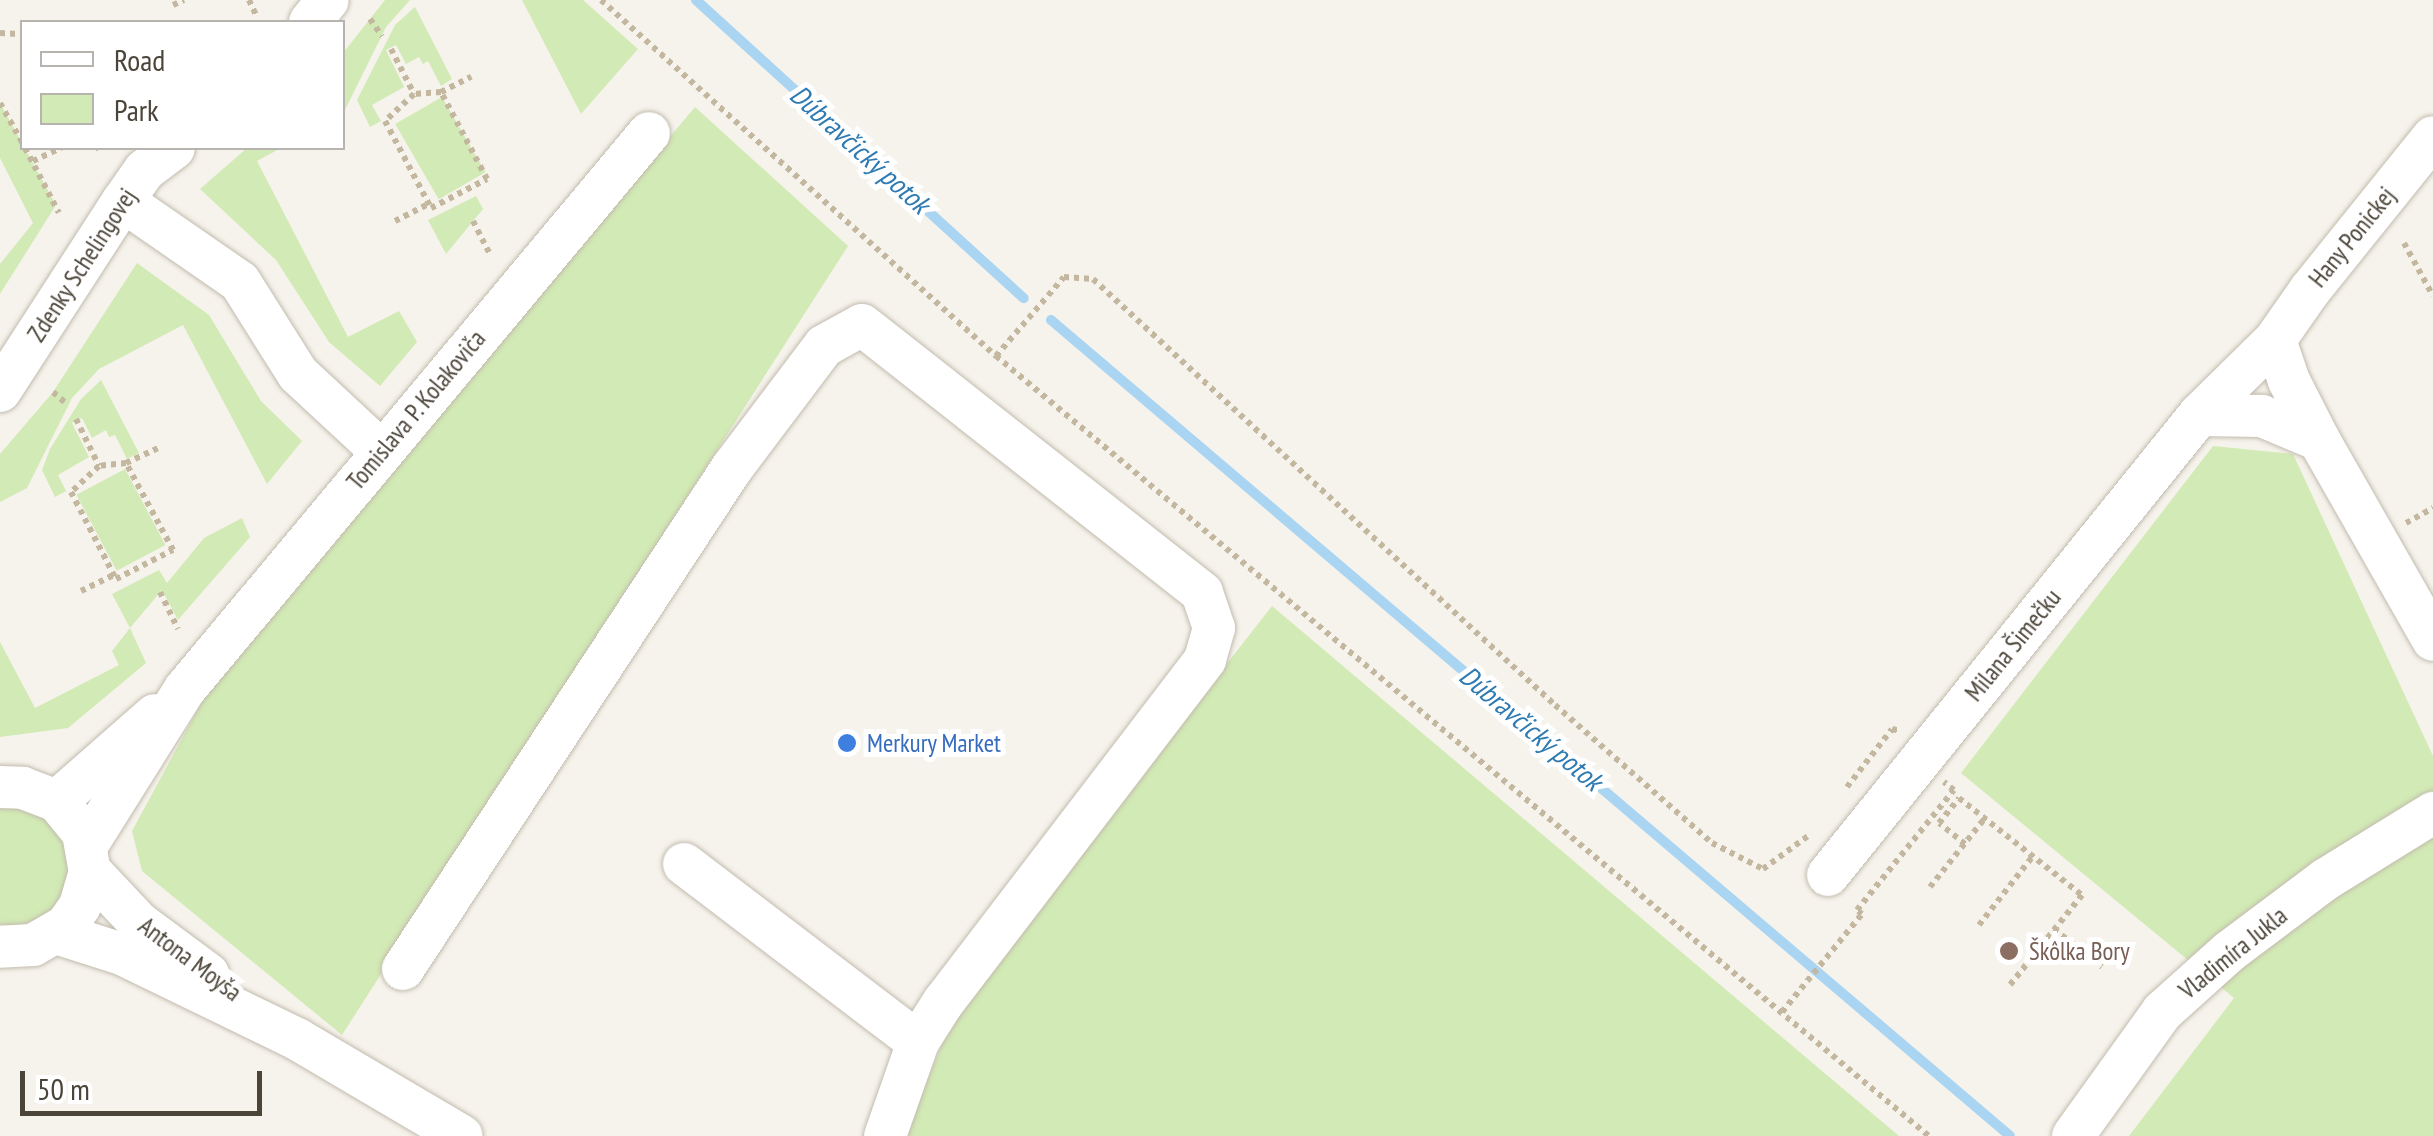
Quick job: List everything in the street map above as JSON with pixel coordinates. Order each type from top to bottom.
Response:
[{"type":"street","points":[[312,20],[328,0]]},
{"type":"street","name":"Tomislava P. Kolakoviča","points":[[56,801],[185,689],[649,133]]},
{"type":"street","name":"Hany Ponickej","points":[[2275,340],[2310,290],[2433,137]]},
{"type":"street","name":"Zdenky Schelingovej","points":[[0,391],[122,201],[145,170],[171,150]]},
{"type":"street","points":[[122,201],[240,282],[298,374],[381,451]]},
{"type":"street","points":[[403,969],[732,468],[824,346],[862,325],[1202,594],[1214,628],[1205,660],[944,1001],[856,1136]]},
{"type":"street","points":[[2275,340],[2289,382],[2319,440],[2433,640]]},
{"type":"street","name":"Milana Šimečku","points":[[1828,876],[1937,758],[2199,415],[2275,340]]},
{"type":"street","points":[[2199,415],[2262,416],[2319,440]]},
{"type":"street","name":"Tomislava P. Kolakoviča","points":[[56,933],[80,906],[89,858],[185,689]]},
{"type":"street","points":[[0,787],[23,788],[56,801]]},
{"type":"street","name":"Antona Moyša","points":[[56,801],[76,822],[89,858],[139,924],[298,1040]]},
{"type":"street","name":"Vladimíra Jukla","points":[[2073,1136],[2162,1012],[2230,951],[2326,879],[2433,813]]},
{"type":"street","points":[[684,864],[914,1050]]},
{"type":"street","points":[[0,947],[33,944],[56,933]]},
{"type":"street","name":"Antona Moyša","points":[[56,933],[122,954],[298,1040],[462,1136]]},
{"type":"street","points":[[885,1136],[914,1050]]},
{"type":"path","points":[[174,6],[184,0]]},
{"type":"path","points":[[249,0],[258,17]]},
{"type":"path","points":[[601,0],[996,356],[1930,1136]]},
{"type":"path","points":[[370,19],[382,36]]},
{"type":"path","points":[[391,49],[414,94]]},
{"type":"path","points":[[441,92],[487,179],[431,208],[386,121],[414,94],[441,92],[471,77]]},
{"type":"path","points":[[0,103],[20,138]]},
{"type":"path","points":[[27,150],[59,212]]},
{"type":"path","points":[[33,161],[57,150]]},
{"type":"path","points":[[460,193],[466,201]]},
{"type":"path","points":[[395,221],[429,204]]},
{"type":"path","points":[[473,221],[490,255]]},
{"type":"path","points":[[2404,243],[2433,296]]},
{"type":"path","points":[[996,356],[1064,277],[1094,280],[1555,705],[1712,843],[1762,869],[1808,837],[1820,821]]},
{"type":"path","points":[[53,392],[68,405]]},
{"type":"path","points":[[76,419],[100,466]]},
{"type":"path","points":[[126,464],[173,550],[116,579],[71,492],[100,466],[126,464],[158,448]]},
{"type":"path","points":[[2396,528],[2433,508]]},
{"type":"path","points":[[81,591],[114,575]]},
{"type":"path","points":[[160,592],[178,629]]},
{"type":"path","points":[[1782,1012],[1842,940],[1862,914],[1857,910],[1954,790],[1937,758],[1892,729],[1844,791]]},
{"type":"path","points":[[1965,844],[1939,823],[1960,798],[2082,895],[2010,985]]},
{"type":"path","points":[[1930,887],[1986,818]]},
{"type":"path","points":[[1978,925],[2033,856]]},
{"type":"path","points":[[2054,929],[2102,967]]},
{"type":"green space","points":[[385,0],[410,0],[386,27],[345,110],[345,50]]},
{"type":"green space","points":[[522,0],[583,0],[638,49],[581,114]]},
{"type":"green space","points":[[415,7],[452,79],[441,86],[428,61],[423,64],[419,57],[406,64],[396,45],[386,50],[404,87],[372,105],[381,121],[370,127],[357,100],[395,25]]},
{"type":"green space","points":[[442,97],[486,172],[439,199],[395,124]]},
{"type":"green space","points":[[0,103],[20,139],[20,150],[26,150],[56,205],[0,294],[0,264],[33,223],[0,158]]},
{"type":"green space","points":[[695,107],[848,246],[342,1035],[142,871],[132,831],[217,674]]},
{"type":"green space","points":[[245,150],[277,150],[257,161],[348,337],[399,311],[417,342],[380,386],[329,342],[276,260],[200,189]]},
{"type":"green space","points":[[476,196],[483,209],[446,254],[428,220]]},
{"type":"green space","points":[[137,263],[209,315],[261,401],[302,441],[267,484],[183,325],[99,369],[72,398],[27,488],[0,502],[0,454],[53,392]]},
{"type":"green space","points":[[101,380],[139,453],[127,459],[115,435],[109,437],[106,430],[92,438],[82,418],[72,423],[89,457],[58,475],[66,491],[55,497],[42,470],[50,449],[81,399]]},
{"type":"green space","points":[[2213,446],[2293,454],[2433,756],[2433,1136],[2129,1136],[2234,998],[1961,773]]},
{"type":"green space","points":[[125,469],[165,545],[117,571],[76,495]]},
{"type":"green space","points":[[242,518],[250,537],[178,620],[162,590],[130,628],[112,594],[159,570],[167,583],[204,538]]},
{"type":"green space","points":[[1272,606],[1899,1136],[904,1136],[957,1009]]},
{"type":"green space","points":[[130,628],[146,663],[68,728],[0,737],[0,642],[35,708],[119,665],[112,651]]},
{"type":"green space","points":[[18,807],[39,814],[59,832],[70,857],[67,886],[53,908],[34,921],[13,926],[0,924],[0,809]]},
{"type":"waterway","name":"Dúbravčický potok","points":[[696,0],[1024,298]]},
{"type":"waterway","name":"Dúbravčický potok","points":[[1051,320],[2010,1136]]},
{"type":"place","name":"Merkury Market","points":[[847,743]]},
{"type":"place","name":"Škôlka Bory","points":[[2009,951]]}]
